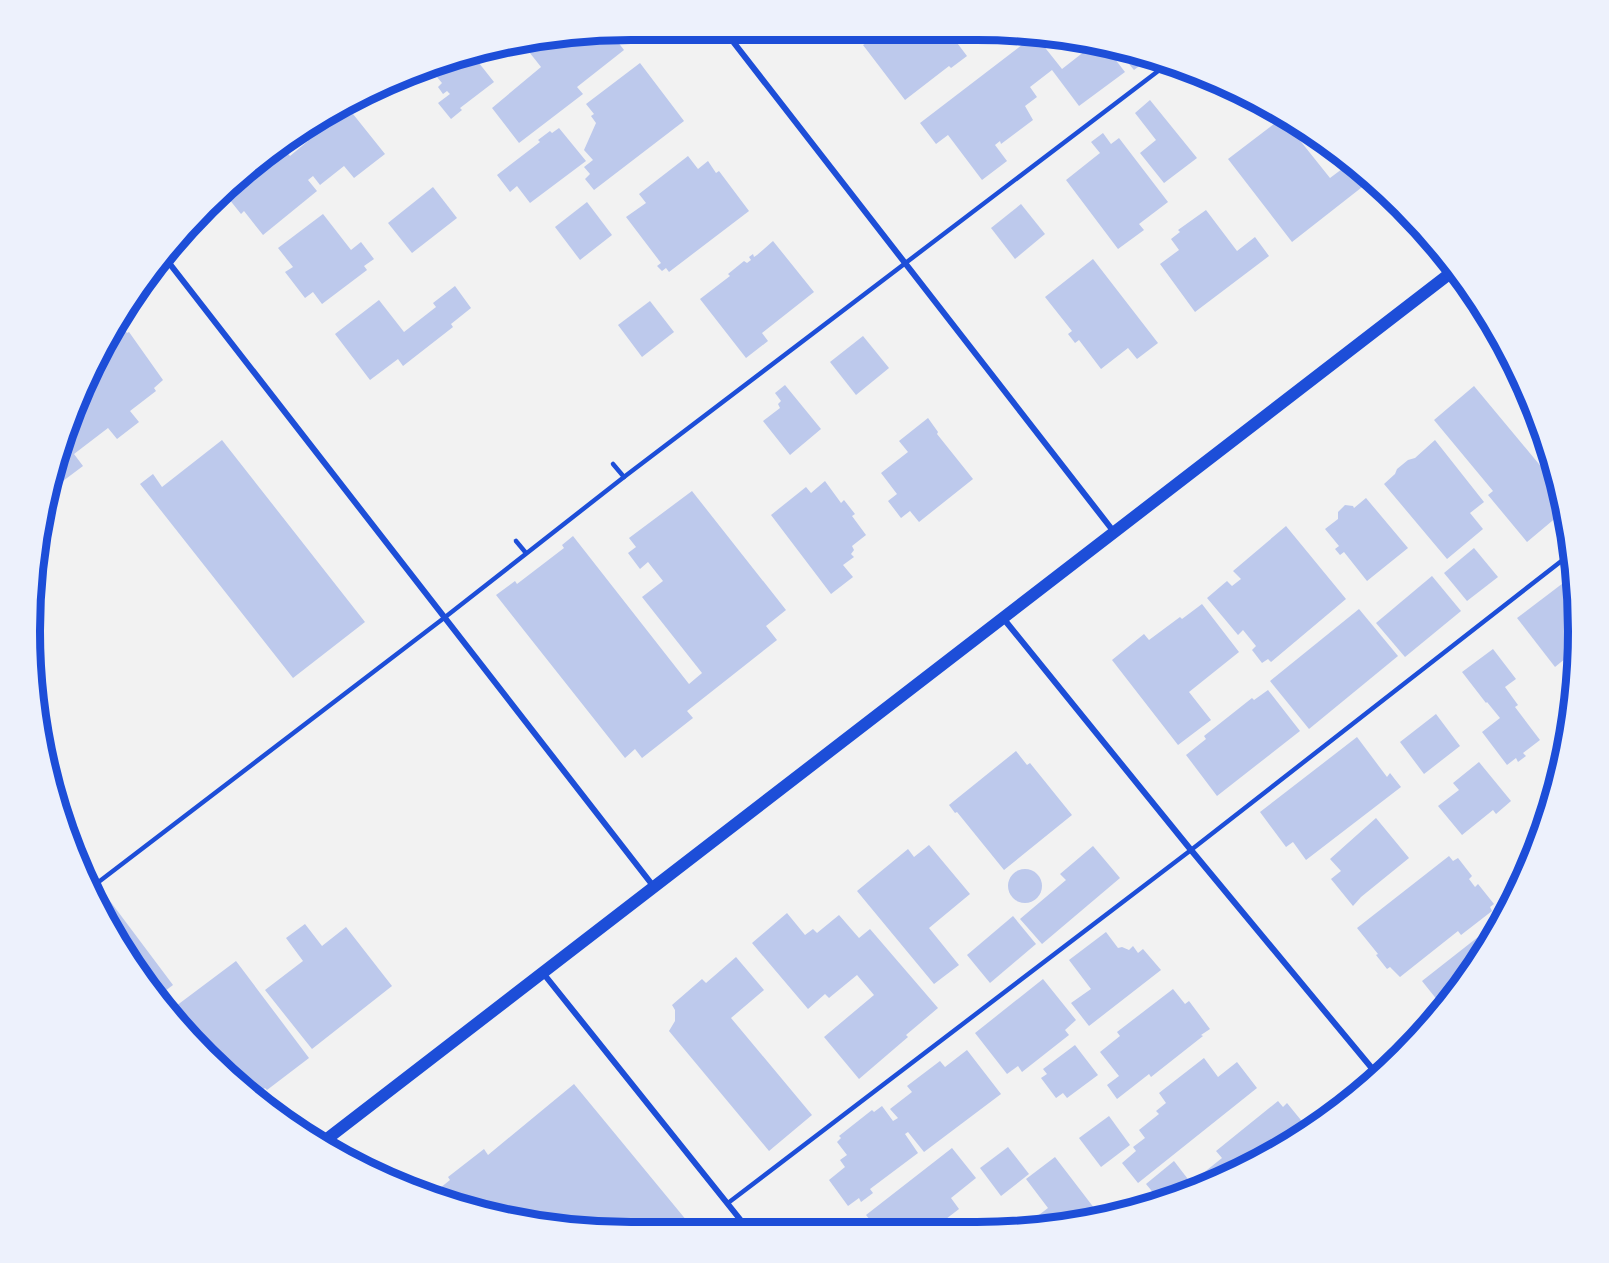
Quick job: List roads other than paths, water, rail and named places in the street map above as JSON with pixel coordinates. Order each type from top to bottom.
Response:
[{"type":"main road","points":[[328,1138],[1448,275]]},
{"type":"street","points":[[732,40],[1114,532]]},
{"type":"street","points":[[170,264],[654,887]]},
{"type":"street","points":[[1003,618],[1191,850],[1374,1069]]},
{"type":"street","points":[[543,972],[743,1222]]},
{"type":"lane","points":[[97,883],[624,477],[1160,70]]},
{"type":"lane","points":[[613,464],[624,477]]},
{"type":"lane","points":[[516,541],[526,553]]},
{"type":"lane","points":[[728,1203],[1191,850],[1564,560]]}]
